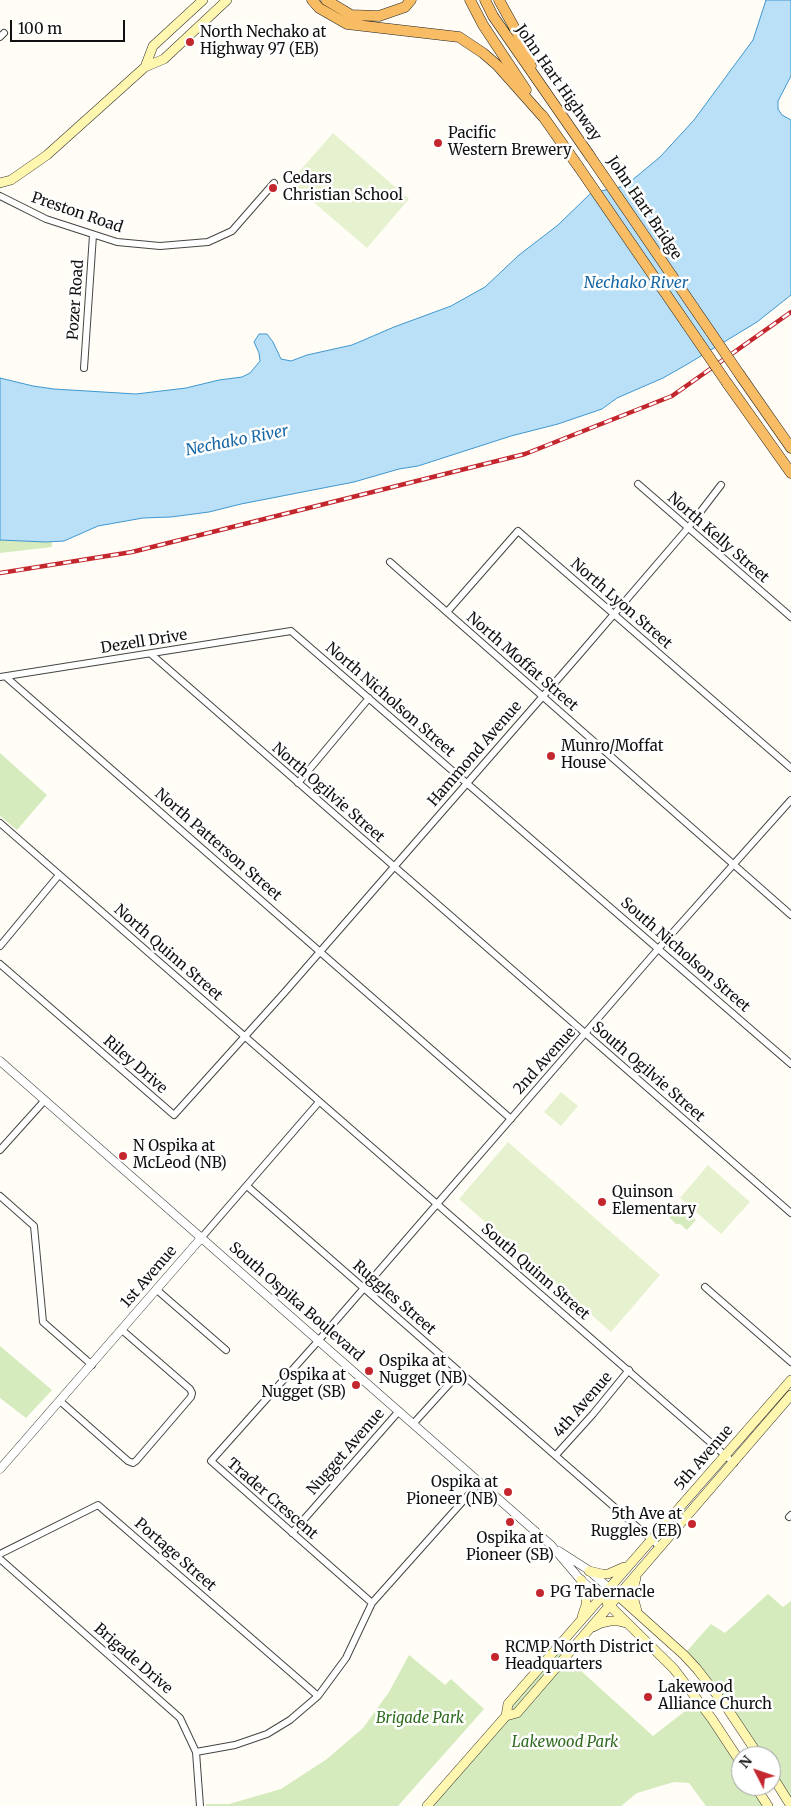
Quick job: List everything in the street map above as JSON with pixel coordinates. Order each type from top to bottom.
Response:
[{"type":"highway","points":[[312,0],[319,8],[348,24],[459,37],[497,65],[545,120]]},
{"type":"highway","points":[[326,0],[352,16],[379,16],[405,7],[411,0]]},
{"type":"highway","name":"John Hart Highway","points":[[470,0],[483,25],[545,120],[578,166]]},
{"type":"highway","name":"John Hart Highway","points":[[485,0],[493,16],[590,156]]},
{"type":"highway","points":[[499,0],[525,47],[533,74]]},
{"type":"highway","name":"John Hart Bridge","points":[[590,156],[791,448]]},
{"type":"highway","name":"John Hart Bridge","points":[[578,166],[791,473]]},
{"type":"main road","points":[[145,67],[153,46],[203,0]]},
{"type":"main road","points":[[0,183],[11,180],[47,155],[145,67],[164,59],[227,0]]},
{"type":"main road","name":"5th Avenue","points":[[506,1716],[508,1704],[791,1380]]},
{"type":"main road","name":"5th Avenue","points":[[427,1806],[506,1716],[517,1712],[791,1395]]},
{"type":"main road","points":[[589,1571],[608,1574],[631,1563]]},
{"type":"main road","points":[[638,1614],[632,1593],[640,1571]]},
{"type":"main road","points":[[581,1580],[586,1597],[582,1619]]},
{"type":"main road","name":"South Ospika Boulevard","points":[[609,1588],[696,1669],[727,1708],[753,1746]]},
{"type":"main road","name":"South Ospika Boulevard","points":[[601,1598],[667,1662],[690,1689],[731,1748]]},
{"type":"main road","points":[[587,1632],[606,1621],[618,1620],[629,1624]]},
{"type":"main road","points":[[781,1790],[791,1806]]},
{"type":"street","name":"Preston Road","points":[[0,196],[46,219],[116,242],[160,246],[208,242],[232,231],[274,183]]},
{"type":"street","name":"Pozer Road","points":[[84,368],[93,234]]},
{"type":"street","name":"North Kelly Street","points":[[638,484],[791,617]]},
{"type":"street","name":"Hammond Avenue","points":[[245,1037],[614,614],[688,528],[721,485]]},
{"type":"street","name":"North Lyon Street","points":[[447,612],[518,531],[791,768]]},
{"type":"street","name":"North Moffat Street","points":[[390,562],[791,915]]},
{"type":"street","name":"Dezell Drive","points":[[3,677],[291,631]]},
{"type":"street","name":"North Nicholson Street","points":[[291,631],[563,866]]},
{"type":"street","name":"North Ogilvie Street","points":[[151,654],[489,950]]},
{"type":"street","name":"North Patterson Street","points":[[3,677],[511,1118]]},
{"type":"street","points":[[298,783],[369,698]]},
{"type":"street","name":"2nd Avenue","points":[[319,1340],[659,948],[791,800]]},
{"type":"street","name":"North Quinn Street","points":[[0,823],[319,1102]]},
{"type":"street","name":"South Nicholson Street","points":[[563,866],[791,1064]]},
{"type":"street","points":[[0,946],[59,875]]},
{"type":"street","name":"South Ogilvie Street","points":[[489,950],[791,1212]]},
{"type":"street","name":"Riley Drive","points":[[0,964],[174,1115],[245,1037]]},
{"type":"street","name":"South Ospika Boulevard","points":[[0,1061],[551,1545],[589,1571],[609,1588]]},
{"type":"street","points":[[0,1150],[45,1100]]},
{"type":"street","name":"1st Avenue","points":[[0,1469],[319,1102]]},
{"type":"street","name":"South Quinn Street","points":[[319,1102],[734,1463]]},
{"type":"street","name":"Ruggles Street","points":[[247,1186],[660,1547]]},
{"type":"street","points":[[0,1196],[34,1226],[44,1322],[92,1364]]},
{"type":"street","points":[[705,1287],[791,1362]]},
{"type":"street","points":[[157,1290],[226,1350]]},
{"type":"street","points":[[60,1401],[128,1461],[133,1463],[136,1461],[192,1393],[122,1330]]},
{"type":"street","name":"Trader Crescent","points":[[319,1340],[211,1461],[372,1603]]},
{"type":"street","name":"4th Avenue","points":[[556,1455],[593,1414],[628,1370]]},
{"type":"street","points":[[414,1424],[460,1372]]},
{"type":"street","name":"Nugget Avenue","points":[[292,1533],[399,1411]]},
{"type":"street","points":[[196,1752],[235,1745],[267,1734],[290,1720],[318,1696],[346,1658],[372,1603],[480,1482]]},
{"type":"street","name":"Portage Street","points":[[0,1554],[98,1504],[318,1696]]},
{"type":"street","name":"South Ospika Boulevard","points":[[551,1545],[581,1580],[601,1598]]},
{"type":"street","name":"Brigade Drive","points":[[0,1559],[180,1718],[196,1752],[200,1806]]},
{"type":"green space","points":[[333,133],[409,199],[367,248],[290,182]]},
{"type":"green space","points":[[0,515],[51,527],[52,547],[0,553]]},
{"type":"green space","points":[[0,753],[47,795],[17,830],[0,816]]},
{"type":"green space","points":[[561,1092],[578,1106],[561,1126],[544,1112]]},
{"type":"green space","points":[[508,1142],[660,1275],[611,1332],[459,1199]]},
{"type":"green space","points":[[708,1165],[750,1202],[721,1234],[680,1198]]},
{"type":"green space","points":[[676,1206],[681,1206],[696,1220],[687,1230],[670,1218],[669,1213]]},
{"type":"green space","points":[[0,1346],[52,1390],[26,1418],[0,1398]]},
{"type":"green space","points":[[768,1594],[783,1607],[791,1601],[791,1803],[781,1786],[781,1746],[756,1746],[739,1718],[687,1651],[711,1624],[725,1633]]},
{"type":"green space","name":"Lakewood Park","points":[[559,1651],[653,1736],[702,1698],[732,1746],[731,1796],[763,1796],[769,1806],[706,1806],[689,1783],[674,1782],[637,1793],[621,1806],[424,1806]]},
{"type":"green space","name":"Brigade Park","points":[[409,1655],[445,1685],[451,1679],[484,1709],[398,1806],[206,1806],[206,1804],[229,1804],[281,1789],[327,1759],[363,1728],[389,1692]]},
{"type":"water","name":"Nechako River","points":[[766,0],[791,0],[791,76],[778,101],[778,109],[782,115],[791,120],[791,295],[757,322],[663,378],[617,398],[602,409],[418,466],[399,469],[354,482],[209,512],[171,517],[143,518],[98,526],[64,541],[0,540],[0,378],[54,389],[136,394],[186,388],[242,377],[250,373],[260,361],[254,342],[259,334],[267,334],[281,359],[291,361],[307,355],[352,345],[451,306],[485,287],[519,255],[558,225],[591,193],[625,186],[660,157],[694,120],[753,40]]},
{"type":"railway","points":[[0,573],[132,552],[525,454],[672,396],[791,312]]},
{"type":"place","name":"North Nechako at Highway 97 (EB)","points":[[190,42]]},
{"type":"place","name":"Pacific Western Brewery","points":[[438,143]]},
{"type":"place","name":"Cedars Christian School","points":[[273,188]]},
{"type":"place","name":"Munro/Moffat House","points":[[551,756]]},
{"type":"place","name":"N Ospika at McLeod (NB)","points":[[123,1156]]},
{"type":"place","name":"Quinson Elementary","points":[[602,1202]]},
{"type":"place","name":"Ospika at Nugget (NB)","points":[[369,1371]]},
{"type":"place","name":"Ospika at Nugget (SB)","points":[[356,1385]]},
{"type":"place","name":"Ospika at Pioneer (NB)","points":[[508,1492]]},
{"type":"place","name":"Ospika at Pioneer (SB)","points":[[510,1522]]},
{"type":"place","name":"5th Ave at Ruggles (EB)","points":[[692,1524]]},
{"type":"place","name":"PG Tabernacle","points":[[540,1593]]},
{"type":"place","name":"RCMP North District Headquarters","points":[[495,1657]]},
{"type":"place","name":"Lakewood Alliance Church","points":[[648,1697]]}]
